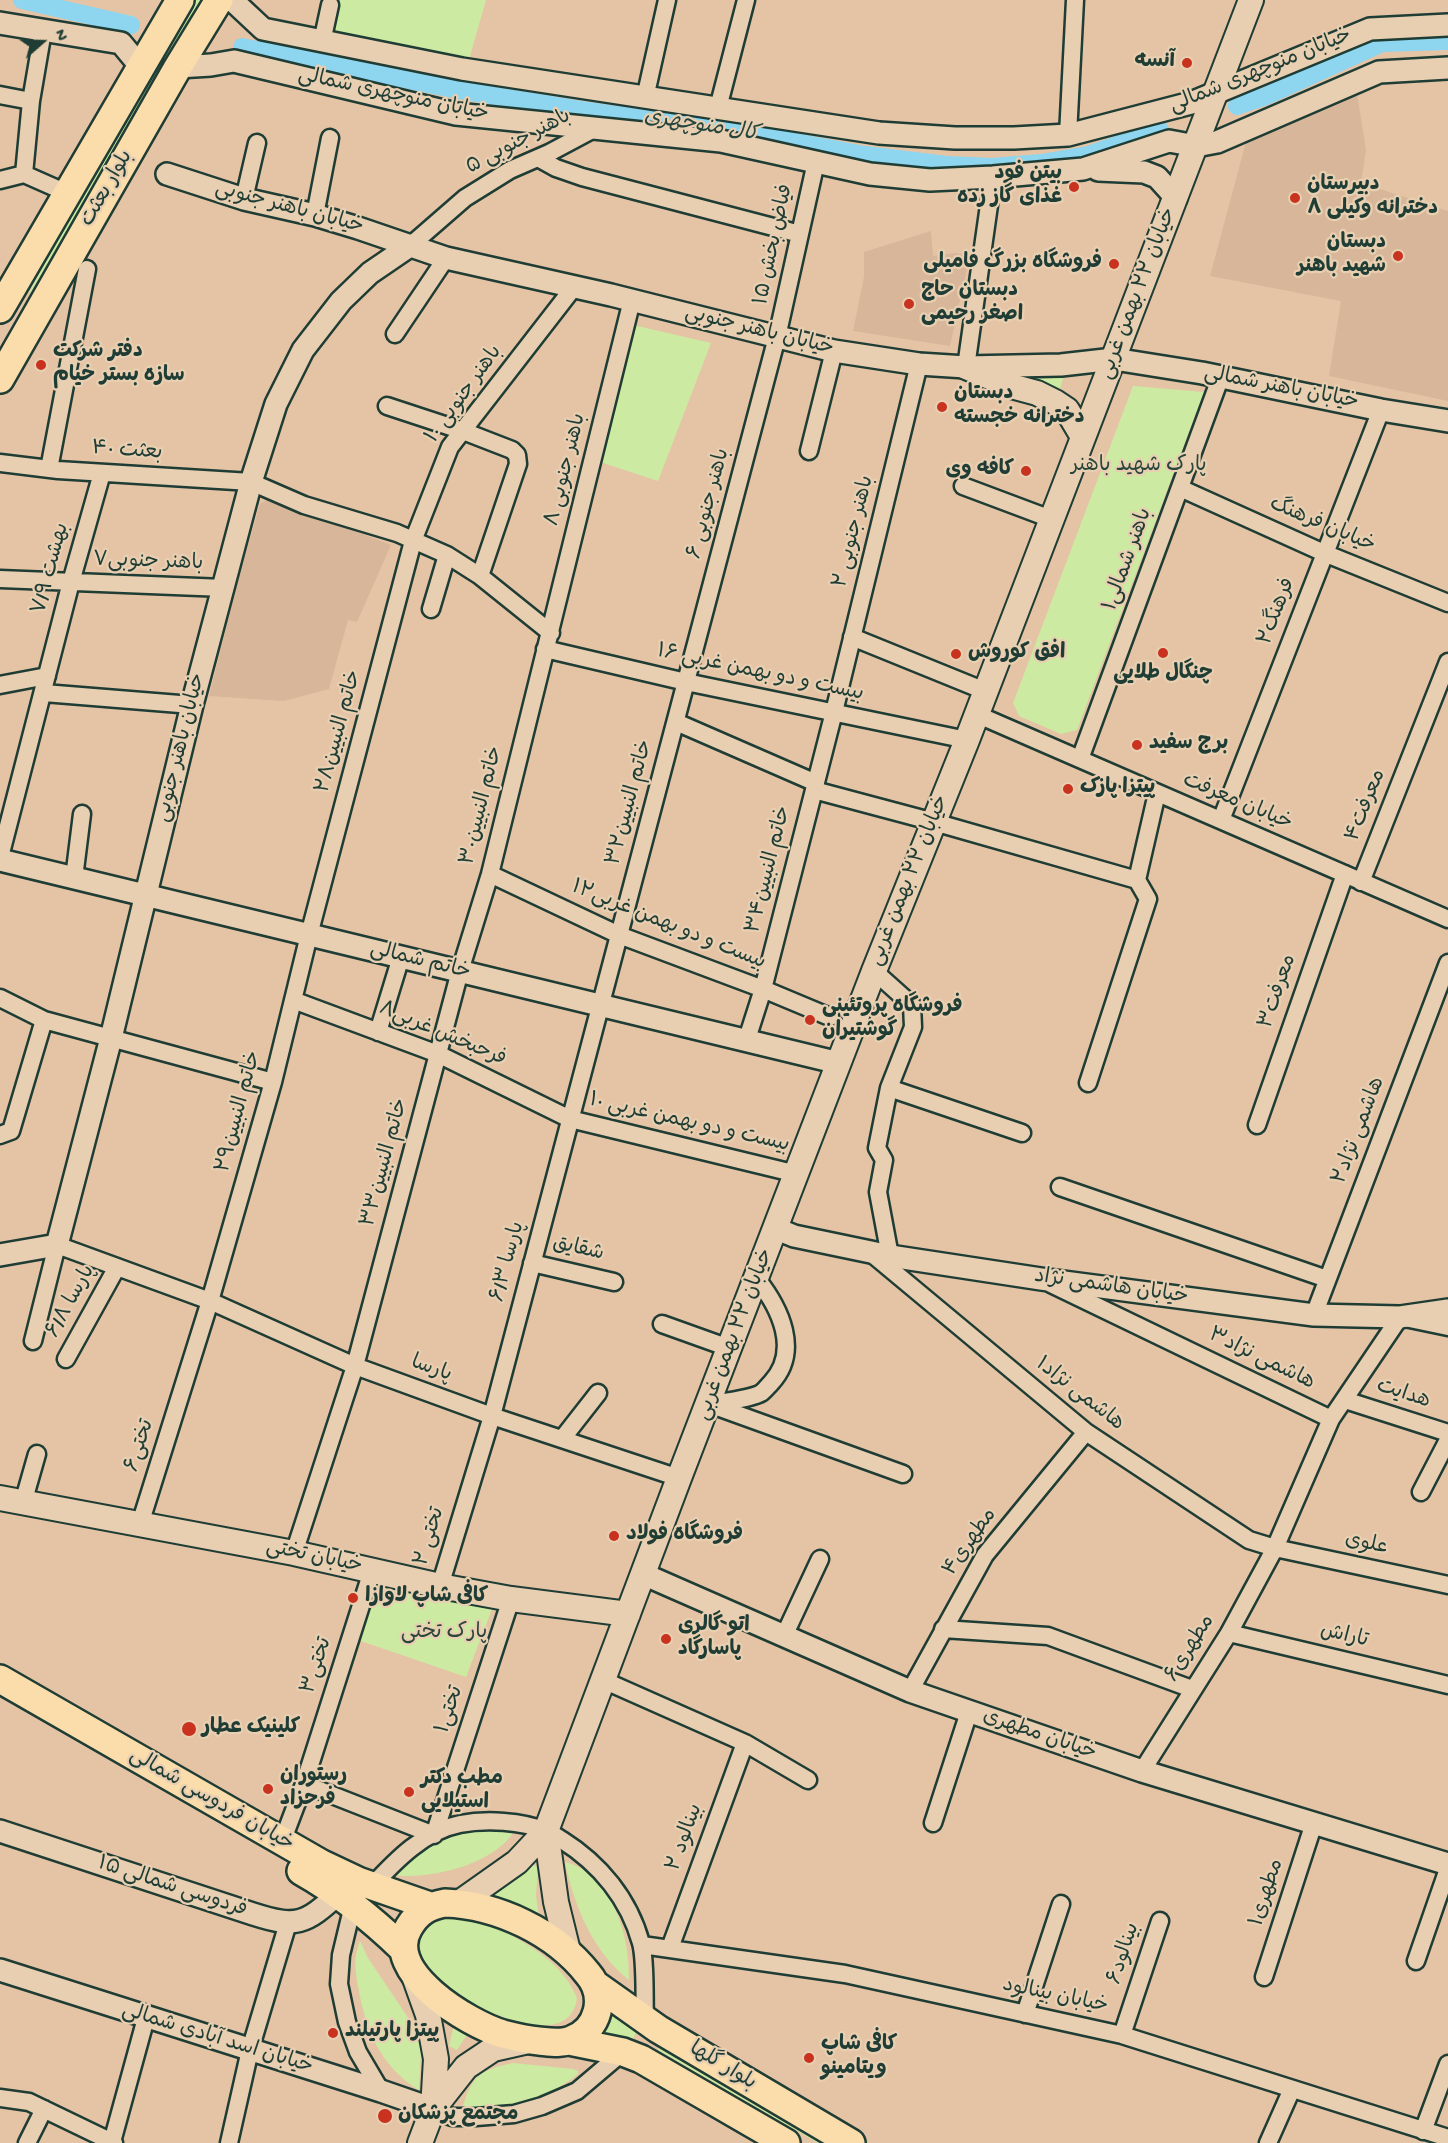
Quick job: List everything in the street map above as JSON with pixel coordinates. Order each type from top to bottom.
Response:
[{"type":"main road","name":"بلوار بعثت","points":[[2,306],[180,0]]},
{"type":"main road","name":"بلوار بعثت","points":[[0,379],[178,66],[219,0]]},
{"type":"main road","name":"خیابان ۲۲ بهمن غربی","points":[[459,1903],[517,1863],[546,1831],[874,971],[967,740],[1251,0]]},
{"type":"main road","points":[[2,306],[33,320]]},
{"type":"main road","points":[[966,368],[1055,402],[1067,410],[1083,437]]},
{"type":"main road","name":"خیابان تختی","points":[[12,1500],[294,1553],[440,1586],[511,1599],[628,1614]]},
{"type":"main road","name":"خیابان فردوسی شمالی","points":[[0,1679],[322,1864],[354,1895],[408,1961],[423,1985],[458,2013],[502,2034],[533,2040]]},
{"type":"main road","name":"خیابان فردوسی شمالی","points":[[0,1701],[354,1895],[430,1906]]},
{"type":"main road","name":"خیابان ۲۲ بهمن غربی","points":[[546,1831],[556,1902],[569,1955]]},
{"type":"main road","name":"بلوار گلها","points":[[430,1906],[459,1903],[516,1919],[545,1936],[588,1973],[596,1985],[651,2025],[851,2143]]},
{"type":"main road","points":[[430,1906],[415,1917],[405,1934],[408,1961],[428,2015],[436,2059],[434,2109]]},
{"type":"main road","points":[[569,2041],[582,2035],[592,2025],[598,2013],[599,1998],[596,1985]]},
{"type":"main road","points":[[632,2056],[641,2051],[650,2036],[651,2025]]},
{"type":"main road","points":[[420,2143],[434,2109],[466,2067],[493,2049],[533,2040]]},
{"type":"main road","name":"بلوار گلها","points":[[533,2040],[555,2043],[569,2041],[632,2056],[786,2143]]},
{"type":"street","name":"خیابان منوچهری شمالی","points":[[232,0],[263,29],[322,42],[462,69],[912,137],[1014,138],[1068,135],[1177,107],[1215,94],[1370,29],[1448,25]]},
{"type":"street","points":[[645,98],[667,0]]},
{"type":"street","points":[[718,108],[746,0]]},
{"type":"street","points":[[1068,135],[1075,0]]},
{"type":"street","points":[[322,42],[330,4]]},
{"type":"street","points":[[0,23],[121,44],[140,66]]},
{"type":"street","points":[[24,174],[31,101],[43,31]]},
{"type":"street","name":"خیابان منوچهری شمالی","points":[[178,66],[211,65],[234,61],[456,114],[721,141],[870,174],[930,180],[1083,169],[1169,141],[1196,146],[1217,141],[1379,72],[1448,68]]},
{"type":"street","points":[[0,95],[31,101]]},
{"type":"street","name":"باهنر جنوبی ۵","points":[[411,245],[465,198],[510,170],[594,129]]},
{"type":"street","points":[[315,215],[330,138]]},
{"type":"street","points":[[244,199],[257,143]]},
{"type":"street","points":[[538,158],[556,168],[582,177],[800,234]]},
{"type":"street","name":"فیاض بخش ۱۵","points":[[777,337],[816,162]]},
{"type":"street","points":[[1083,169],[1144,172],[1157,177],[1176,198]]},
{"type":"street","points":[[0,180],[24,174],[67,193]]},
{"type":"street","name":"خیابان باهنر جنوبی","points":[[167,174],[244,199],[315,215],[446,258],[632,300],[834,351],[919,364],[966,368],[1061,365],[1114,359]]},
{"type":"street","points":[[966,368],[993,177]]},
{"type":"street","name":"خیابان باهنر جنوبی","points":[[57,1245],[111,1038],[192,705],[251,482],[276,404],[303,350],[348,294],[370,273],[411,245]]},
{"type":"street","points":[[395,334],[446,258]]},
{"type":"street","points":[[50,469],[87,269]]},
{"type":"street","name":"باهنر جنوبی ۱۰","points":[[413,540],[450,447],[574,287]]},
{"type":"street","name":"باهنر جنوبی ۸","points":[[545,650],[632,300]]},
{"type":"street","name":"باهنر جنوبی ۶","points":[[686,682],[777,337]]},
{"type":"street","points":[[809,451],[834,351]]},
{"type":"street","name":"خیابان باهنر شمالی","points":[[1114,359],[1221,376],[1381,410],[1448,420]]},
{"type":"street","name":"باهنر جنوبی ۲","points":[[834,712],[919,364]]},
{"type":"street","name":"باهنر شمالی۱","points":[[1080,759],[1221,376]]},
{"type":"street","points":[[387,406],[463,431],[512,450],[517,455],[518,464],[480,576]]},
{"type":"street","name":"فرهنگ۲","points":[[1221,820],[1381,410]]},
{"type":"street","name":"بعثت ۴۰","points":[[0,463],[102,473],[251,482]]},
{"type":"street","name":"بهشت ۷/۹","points":[[0,858],[71,582],[102,473]]},
{"type":"street","points":[[251,482],[304,505],[397,533],[447,555],[480,576],[551,633]]},
{"type":"street","points":[[963,486],[1052,519]]},
{"type":"street","name":"خیابان فرهنگ","points":[[1180,488],[1324,553],[1448,603]]},
{"type":"street","name":"خاتم النبیین۲۸","points":[[309,935],[413,540]]},
{"type":"street","points":[[431,609],[447,555]]},
{"type":"street","name":"باهنر جنوبی۷","points":[[0,579],[224,588]]},
{"type":"street","points":[[852,638],[985,691]]},
{"type":"street","name":"بیست و دو بهمن غربی ۱۶","points":[[545,650],[686,682],[967,740]]},
{"type":"street","name":"خاتم النبیین۳۰","points":[[460,971],[490,874],[545,650]]},
{"type":"street","name":"معرفت۴","points":[[1361,882],[1448,662]]},
{"type":"street","name":"خاتم النبیین۳۲","points":[[600,1005],[686,682]]},
{"type":"street","points":[[0,685],[45,685],[192,705]]},
{"type":"street","name":"خاتم النبیین۳۴","points":[[747,1040],[763,989],[834,712]]},
{"type":"street","name":"خیابان معرفت","points":[[976,714],[1448,920]]},
{"type":"street","points":[[676,722],[815,787],[1137,880]]},
{"type":"street","points":[[1088,1083],[1148,899],[1137,880],[1157,793]]},
{"type":"street","points":[[74,878],[82,814]]},
{"type":"street","name":"خاتم شمالی","points":[[0,858],[146,896],[840,1062]]},
{"type":"street","name":"بیست و دو بهمن غربی۱۲","points":[[490,874],[619,935],[763,989],[830,1017]]},
{"type":"street","name":"معرفت۳","points":[[1257,1125],[1345,874]]},
{"type":"street","name":"خاتم النبیین۲۹","points":[[185,1382],[273,1082],[309,935]]},
{"type":"street","points":[[378,1032],[401,957]]},
{"type":"street","name":"هاشمی نژاد۲","points":[[1314,1314],[1448,963]]},
{"type":"street","name":"خاتم النبیین۳۳","points":[[294,1553],[355,1366],[460,971]]},
{"type":"street","points":[[874,971],[888,981],[912,1005],[913,1027],[889,1088],[877,1148],[884,1160],[878,1192],[880,1254]]},
{"type":"street","points":[[0,998],[44,1020],[273,1082]]},
{"type":"street","name":"فرحبخش غربی۸","points":[[293,1000],[438,1054],[570,1119]]},
{"type":"street","name":"پارسا ۶/۳","points":[[466,1501],[492,1416],[600,1005]]},
{"type":"street","points":[[0,1135],[11,1131],[44,1020]]},
{"type":"street","points":[[889,1088],[1023,1133]]},
{"type":"street","name":"بیست و دو بهمن غربی ۱۰","points":[[570,1119],[797,1174]]},
{"type":"street","points":[[1060,1187],[1327,1280]]},
{"type":"street","name":"خیابان هاشمی نژاد","points":[[777,1229],[794,1236],[880,1254],[1041,1279],[1314,1314],[1400,1317],[1448,1310]]},
{"type":"street","points":[[0,1255],[57,1245],[33,1341]]},
{"type":"street","name":"پارسا","points":[[57,1245],[210,1301],[355,1366],[492,1416],[679,1478]]},
{"type":"street","name":"هاشمی نژاد۱","points":[[880,1254],[1086,1432],[1249,1540],[1275,1548]]},
{"type":"street","name":"شقایق","points":[[532,1263],[614,1282]]},
{"type":"street","name":"پارسا ۶/۸","points":[[66,1359],[117,1267]]},
{"type":"street","points":[[709,1404],[761,1393],[779,1374],[787,1349],[781,1317],[769,1294],[757,1279]]},
{"type":"street","name":"هاشمی نژاد۳","points":[[1041,1279],[1331,1419]]},
{"type":"street","points":[[1400,1317],[1448,1327]]},
{"type":"street","name":"مطهری۶","points":[[1142,1771],[1229,1633],[1275,1548],[1331,1419],[1400,1317]]},
{"type":"street","points":[[662,1324],[729,1348]]},
{"type":"street","name":"تختی۶","points":[[140,1524],[185,1382]]},
{"type":"street","points":[[562,1439],[598,1393]]},
{"type":"street","name":"هدایت","points":[[1345,1400],[1448,1433]]},
{"type":"street","points":[[709,1404],[903,1474]]},
{"type":"street","name":"مطهری۴","points":[[910,1691],[985,1555],[1086,1432]]},
{"type":"street","points":[[1421,1492],[1448,1440]]},
{"type":"street","points":[[12,1500],[38,1454]]},
{"type":"street","name":"تختی ۲","points":[[440,1586],[466,1501]]},
{"type":"street","name":"علوی","points":[[1275,1548],[1448,1586]]},
{"type":"street","points":[[784,1636],[820,1559]]},
{"type":"street","name":"تختی۳","points":[[282,1842],[304,1784],[372,1571]]},
{"type":"street","name":"خیابان مطهری","points":[[643,1574],[910,1691],[1142,1771],[1448,1864]]},
{"type":"street","name":"تختی۱","points":[[434,1834],[511,1599]]},
{"type":"street","points":[[943,1629],[1048,1636],[1192,1689]]},
{"type":"street","name":"تاراش","points":[[1229,1633],[1448,1685]]},
{"type":"street","points":[[603,1680],[745,1743],[808,1780]]},
{"type":"street","points":[[933,1823],[969,1712]]},
{"type":"street","name":"بینالود ۲","points":[[670,1948],[745,1743]]},
{"type":"street","points":[[304,1784],[434,1834]]},
{"type":"street","points":[[229,2143],[250,2050],[288,1923],[354,1895],[401,1855],[434,1834],[460,1824],[503,1821],[546,1831],[583,1853],[614,1886],[631,1916],[642,1945],[651,2025]]},
{"type":"street","name":"مطهری۱","points":[[1264,1977],[1314,1823]]},
{"type":"street","name":"فردوسی شمالی ۱۵","points":[[0,1831],[243,1911],[288,1923]]},
{"type":"street","points":[[1416,1961],[1448,1869]]},
{"type":"street","points":[[354,1895],[341,1955],[339,1984],[347,2022],[358,2052],[381,2091]]},
{"type":"street","points":[[1025,2014],[1061,1904]]},
{"type":"street","name":"بینالود۶","points":[[1122,2035],[1160,1921]]},
{"type":"street","name":"خیابان بینالود","points":[[642,1945],[845,1974],[1122,2035],[1448,2138]]},
{"type":"street","name":"خیابان اسد آبادی شمالی","points":[[0,1970],[434,2109]]},
{"type":"street","points":[[0,2098],[29,2102],[113,2142],[146,2018]]},
{"type":"street","points":[[434,2109],[452,2117],[513,2114],[542,2106],[577,2091],[632,2056]]},
{"type":"street","points":[[1423,2131],[1448,2064]]},
{"type":"street","points":[[1268,2143],[1292,2089]]},
{"type":"street","points":[[27,2143],[44,2109]]},
{"type":"shaded area","points":[[1356,87],[1366,150],[1361,183],[1448,211],[1448,401],[1329,376],[1341,301],[1210,276],[1246,142]]},
{"type":"shaded area","name":"دبستان حاج اصغر رحیمی","points":[[931,231],[933,256],[955,253],[970,255],[950,346],[853,331],[864,277],[864,252]]},
{"type":"shaded area","points":[[270,498],[391,545],[357,622],[348,620],[329,689],[284,701],[209,696],[260,504]]},
{"type":"green space","points":[[191,0],[204,0],[33,295],[29,292],[42,268],[53,239]]},
{"type":"green space","points":[[336,0],[486,0],[468,63],[330,31]]},
{"type":"green space","points":[[633,325],[711,343],[658,481],[597,461]]},
{"type":"green space","points":[[1065,371],[1059,393],[1011,379]]},
{"type":"green space","name":"پارک شهید باهنر","points":[[1133,386],[1204,392],[1077,730],[1061,734],[1019,716],[1013,703]]},
{"type":"green space","name":"پارک تختی","points":[[378,1587],[492,1609],[466,1677],[358,1640]]},
{"type":"green space","points":[[467,1831],[513,1833],[490,1854],[459,1868],[424,1875],[393,1875],[427,1848],[445,1838]]},
{"type":"green space","points":[[565,1862],[582,1869],[607,1893],[622,1927],[629,1963],[629,1980],[616,1969],[595,1942],[574,1895]]},
{"type":"green space","points":[[532,1864],[538,1867],[536,1896],[539,1916],[490,1894],[517,1879]]},
{"type":"green space","points":[[433,1915],[455,1916],[478,1921],[512,1936],[545,1957],[569,1983],[577,1998],[570,2015],[555,2024],[536,2025],[514,2021],[469,2003],[429,1978],[420,1965],[411,1934]]},
{"type":"green space","points":[[360,1941],[368,1958],[411,2022],[417,2036],[421,2052],[419,2090],[395,2071],[371,2034],[362,2006],[356,1972],[356,1953]]},
{"type":"green space","points":[[607,2010],[636,2032],[632,2042],[598,2032]]},
{"type":"green space","points":[[454,2025],[470,2030],[457,2050],[449,2046]]},
{"type":"green space","points":[[660,2044],[833,2143],[818,2143],[658,2050]]},
{"type":"green space","points":[[513,2063],[573,2069],[578,2071],[578,2074],[539,2098],[508,2109],[477,2110],[463,2106],[471,2087],[480,2075],[493,2068]]},
{"type":"waterway","name":"کال منوچهری","points":[[22,0],[131,25]]},
{"type":"waterway","name":"کال منوچهری","points":[[1237,106],[1266,96],[1382,43],[1448,41]]},
{"type":"waterway","name":"کال منوچهری","points":[[242,47],[453,89],[581,110],[748,133],[865,155],[947,165],[992,167],[1041,163],[1088,155],[1160,130]]},
{"type":"place","name":"آنسه","points":[[1187,63]]},
{"type":"place","name":"بیتن فود غذای گاز زده","points":[[1074,187]]},
{"type":"place","name":"دبیرستان دخترانه وکیلی ۸","points":[[1295,198]]},
{"type":"place","name":"دبستان شهید باهنر","points":[[1398,256]]},
{"type":"place","name":"فروشگاه بزرگ فامیلی","points":[[1114,264]]},
{"type":"place","name":"دبستان حاج اصغر رحیمی","points":[[909,304]]},
{"type":"place","name":"دفتر شرکت سازه بستر خیام","points":[[41,365]]},
{"type":"place","name":"دبستان دخترانه خجسته","points":[[942,407]]},
{"type":"place","name":"کافه وی","points":[[1026,471]]},
{"type":"place","name":"چنگال طلایی","points":[[1163,653]]},
{"type":"place","name":"افق کوروش","points":[[956,654]]},
{"type":"place","name":"برج سفید","points":[[1137,745]]},
{"type":"place","name":"پیتزا پازک","points":[[1068,789]]},
{"type":"place","name":"فروشگاه پروتئینی گوشتیران","points":[[810,1020]]},
{"type":"place","name":"فروشگاه فولاد","points":[[614,1536]]},
{"type":"place","name":"كافى شاپ لاوازا","points":[[353,1598]]},
{"type":"place","name":"اتو گالری پاسارگاد","points":[[666,1639]]},
{"type":"place","name":"کلینیک عطار","points":[[189,1729]]},
{"type":"place","name":"رستوران فرحزاد","points":[[268,1789]]},
{"type":"place","name":"مطب دکتر استیلایی","points":[[409,1792]]},
{"type":"place","name":"پیتزا پارتیلند","points":[[333,2033]]},
{"type":"place","name":"کافی شاپ ویتامینو","points":[[809,2058]]},
{"type":"place","name":"مجتمع پزشکان","points":[[385,2116]]}]
